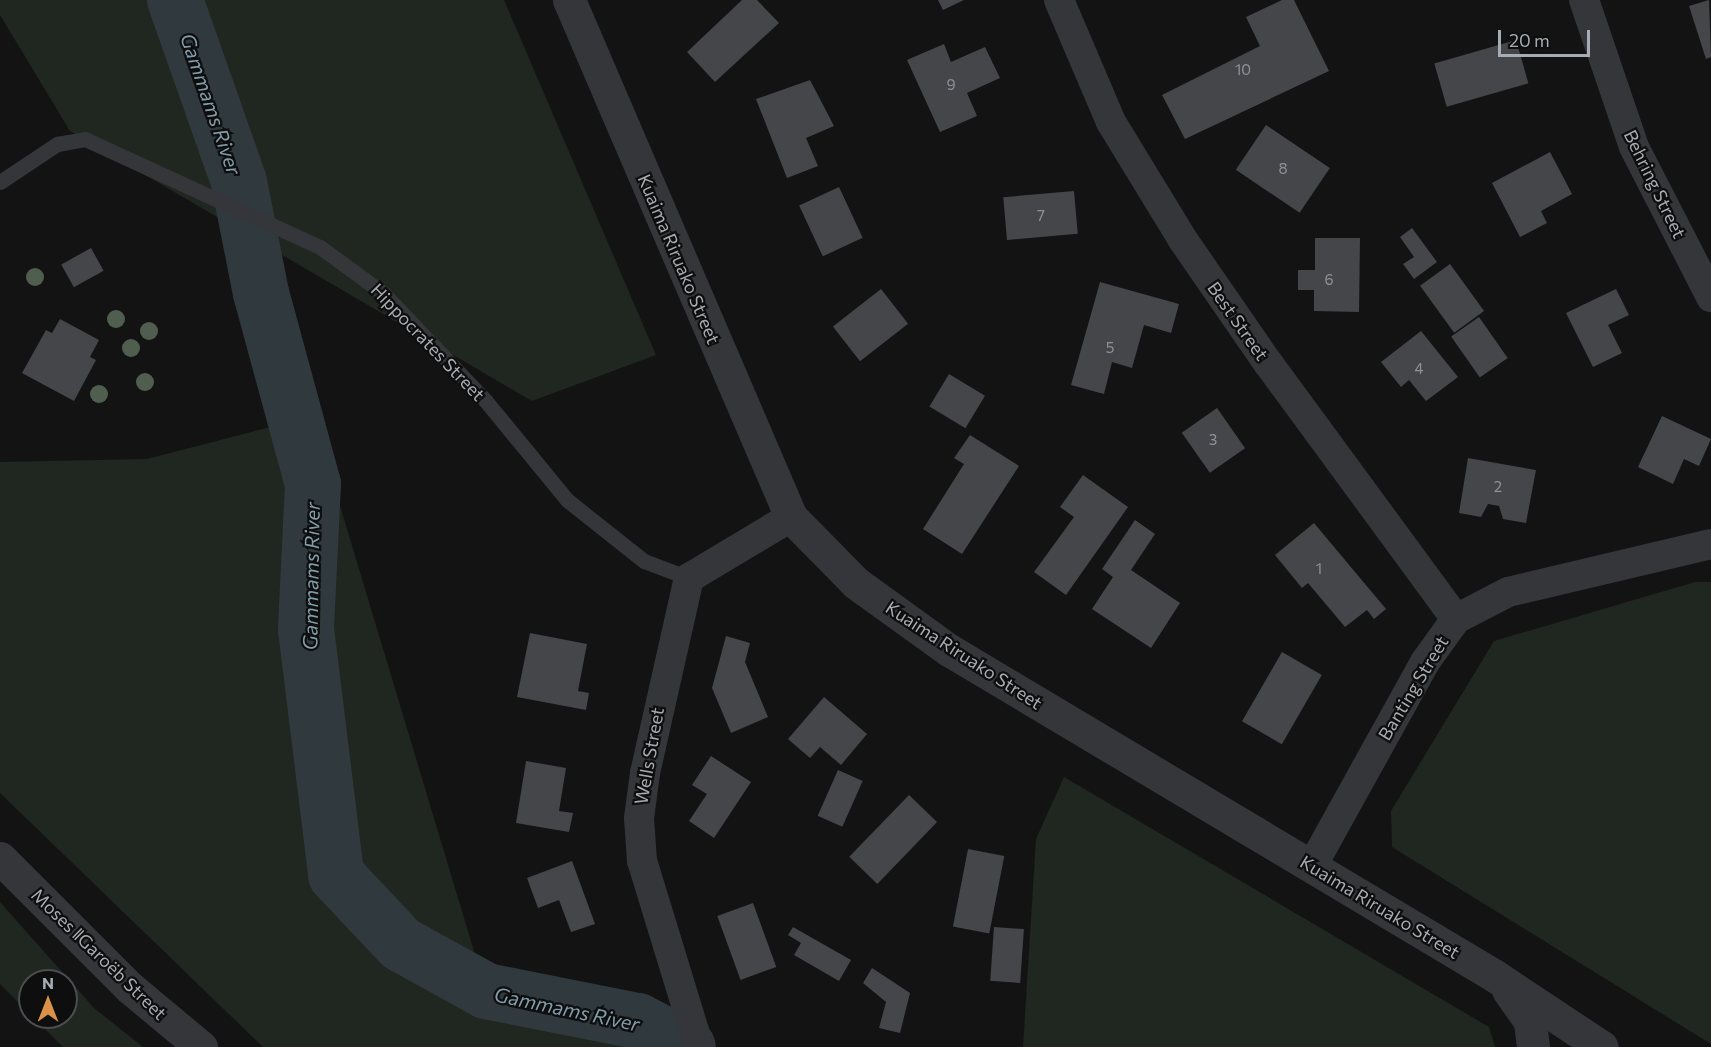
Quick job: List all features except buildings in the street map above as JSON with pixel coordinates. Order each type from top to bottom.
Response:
[{"type":"street","name":"Kuaima Riruako Street","points":[[569,0],[791,517],[856,583],[949,650],[1495,976],[1602,1047]]},
{"type":"street","name":"Best Street","points":[[1059,0],[1112,122],[1183,240],[1268,363],[1456,619]]},
{"type":"street","name":"Behring Street","points":[[1584,0],[1634,147],[1711,297]]},
{"type":"street","points":[[688,578],[791,517]]},
{"type":"street","name":"Banting Street","points":[[1312,866],[1425,662],[1456,619],[1508,592],[1711,544]]},
{"type":"street","name":"Wells Street","points":[[688,578],[660,694],[639,818],[642,861],[652,902],[669,940],[699,1047]]},
{"type":"street","name":"Moses ǁGaroëb Street","points":[[0,858],[129,987],[201,1047]]},
{"type":"street","points":[[1495,976],[1530,1022],[1533,1047]]},
{"type":"lane","name":"Hippocrates Street","points":[[0,182],[57,144],[86,139],[320,247],[382,293],[485,400],[567,500],[605,533],[644,561],[688,578]]},
{"type":"shaded area","points":[[0,0],[504,0],[656,355],[532,401],[70,131],[0,15]]},
{"type":"shaded area","points":[[313,416],[486,991],[638,1021],[646,1047],[263,1047],[0,793],[0,462],[147,459]]},
{"type":"shaded area","points":[[1695,582],[1711,582],[1711,1044],[1392,847],[1391,811],[1494,641]]},
{"type":"shaded area","points":[[1064,777],[1489,1027],[1495,1047],[1023,1047],[1036,839]]},
{"type":"shaded area","points":[[0,902],[59,969],[18,969],[18,1002],[0,984]]},
{"type":"shaded area","points":[[78,990],[94,1008],[143,1047],[63,1047],[45,1029],[78,1029]]},
{"type":"waterway","name":"Gammams River","points":[[175,0],[239,182],[261,293],[313,484],[306,629],[336,875],[401,944],[486,991],[638,1021],[688,1047]]}]
